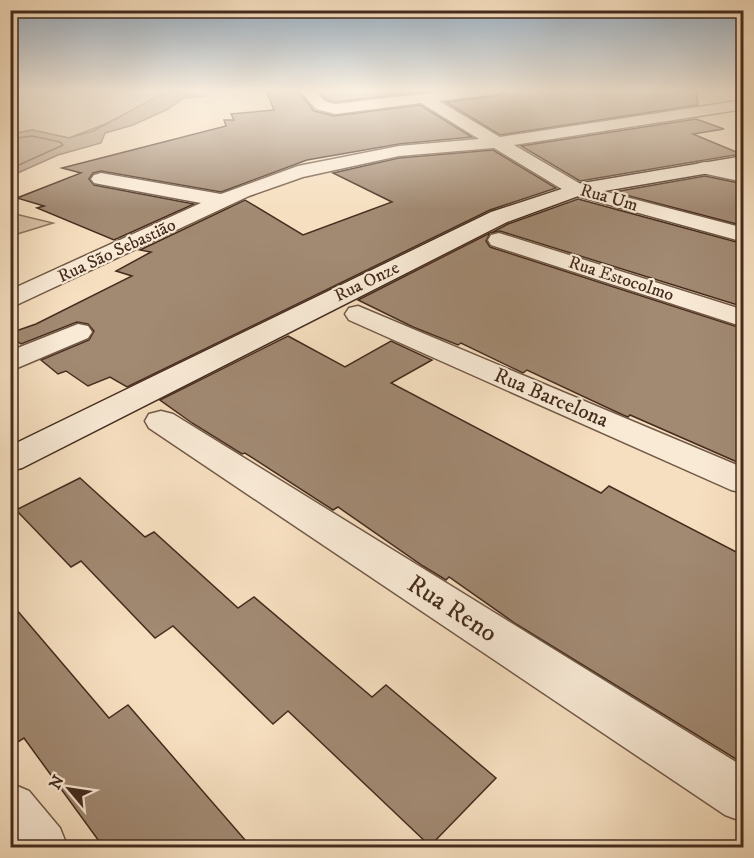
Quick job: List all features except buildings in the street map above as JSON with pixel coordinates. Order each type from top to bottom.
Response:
[{"type":"street","name":"Rua Um","points":[[478,130],[577,190],[744,235]]},
{"type":"street","name":"Rua São Sebastião","points":[[10,300],[224,201],[298,172],[399,150],[499,142],[579,130]]},
{"type":"street","points":[[379,138],[399,150]]},
{"type":"street","name":"Rua Onze","points":[[10,460],[499,217],[577,190],[744,161]]},
{"type":"street","points":[[704,168],[744,176]]},
{"type":"street","name":"Rua São Sebastião","points":[[101,178],[224,201]]},
{"type":"street","name":"Rua Estocolmo","points":[[499,240],[744,319]]},
{"type":"street","name":"Rua Barcelona","points":[[358,314],[744,482]]},
{"type":"street","points":[[10,362],[78,332]]},
{"type":"street","name":"Rua Reno","points":[[160,421],[744,796]]},
{"type":"street","points":[[10,809],[40,848]]},
{"type":"shaded area","points":[[11,130],[32,130],[11,134]]},
{"type":"shaded area","points":[[32,130],[90,130],[69,138]]},
{"type":"shaded area","points":[[11,213],[53,223],[11,236]]},
{"type":"water","points":[[32,130],[69,138],[93,131],[115,130],[105,133],[101,143],[58,155],[11,176],[12,134]]}]
